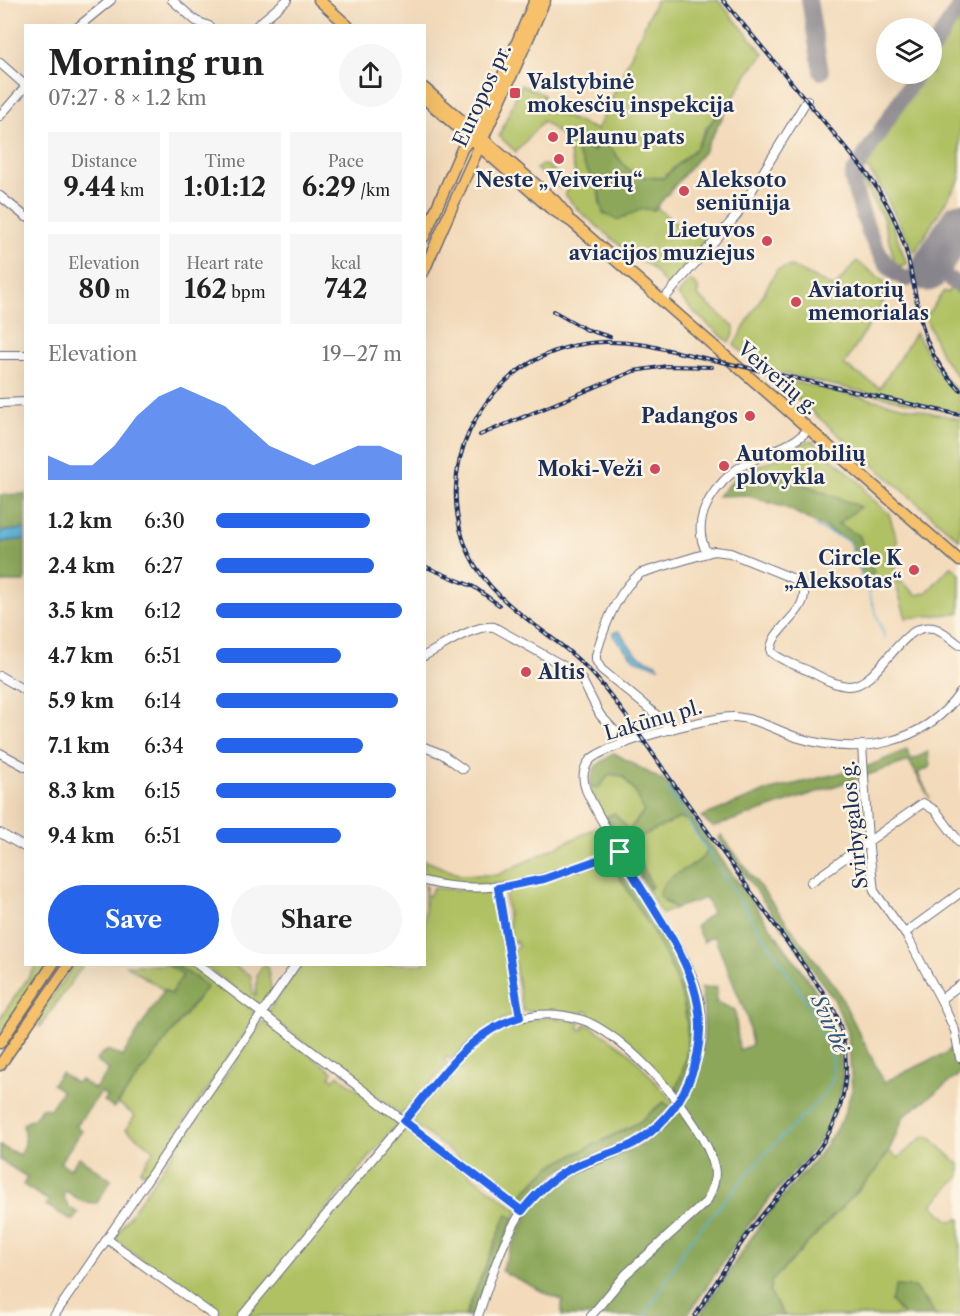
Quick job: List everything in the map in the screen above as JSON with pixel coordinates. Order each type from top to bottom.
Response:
[{"type":"main road","points":[[319,0],[346,24]]},
{"type":"main road","name":"Europos pr.","points":[[426,266],[482,124],[536,0]]},
{"type":"main road","name":"Europos pr.","points":[[426,235],[459,156],[477,139],[545,0]]},
{"type":"main road","name":"Veiverių g.","points":[[426,90],[477,139]]},
{"type":"main road","name":"Veiverių g.","points":[[426,100],[555,201],[572,222],[960,561]]},
{"type":"main road","points":[[426,237],[437,241]]},
{"type":"main road","points":[[0,1043],[53,966]]},
{"type":"main road","points":[[55,966],[57,972],[62,975]]},
{"type":"main road","points":[[0,1065],[68,966]]},
{"type":"street","points":[[81,24],[111,0]]},
{"type":"street","points":[[172,0],[196,21],[204,24]]},
{"type":"street","points":[[258,24],[287,0]]},
{"type":"street","points":[[0,63],[24,85]]},
{"type":"street","points":[[0,116],[24,87]]},
{"type":"street","points":[[663,300],[737,215],[807,100]]},
{"type":"street","points":[[0,196],[24,215]]},
{"type":"street","points":[[0,355],[24,355]]},
{"type":"street","points":[[0,403],[24,402]]},
{"type":"street","points":[[707,553],[700,531],[708,501],[734,472],[798,440],[809,429]]},
{"type":"street","points":[[670,730],[659,717],[601,669],[596,655],[614,610],[635,578],[641,573],[688,561],[707,553],[720,551],[740,557],[793,578],[802,585],[805,593],[800,606],[772,645],[774,655],[833,682],[849,686],[857,684],[883,665],[912,631],[933,628],[960,645]]},
{"type":"street","points":[[426,655],[459,637],[487,626],[494,627],[572,670],[582,681],[600,715],[626,743]]},
{"type":"street","points":[[0,676],[24,690]]},
{"type":"street","name":"Lakūnų pl.","points":[[478,1316],[509,1235],[522,1211],[551,1180],[578,1165],[622,1150],[654,1129],[678,1103],[697,1057],[700,1027],[699,998],[692,975],[589,797],[583,777],[591,759],[604,750],[626,743],[670,730],[731,717],[817,742],[862,745],[890,741],[918,732],[938,719],[960,693]]},
{"type":"street","name":"Svirbygalos g.","points":[[862,745],[868,840],[874,891],[904,933],[941,999],[956,1031],[960,1058]]},
{"type":"street","points":[[426,748],[442,754],[463,769]]},
{"type":"street","points":[[0,753],[24,766]]},
{"type":"street","points":[[810,882],[836,867],[868,840],[923,803],[936,811],[960,843]]},
{"type":"street","points":[[0,833],[24,847]]},
{"type":"street","points":[[426,881],[467,888],[498,888],[544,879],[620,852]]},
{"type":"street","points":[[498,888],[520,1017]]},
{"type":"street","points":[[904,933],[960,892]]},
{"type":"street","points":[[200,966],[522,1211]]},
{"type":"street","points":[[54,1316],[295,966]]},
{"type":"street","points":[[941,999],[960,985]]},
{"type":"street","points":[[242,1316],[462,1052],[479,1036],[520,1017],[541,1014],[566,1016],[604,1029],[627,1048],[678,1103],[711,1156],[715,1168],[713,1188],[702,1207],[626,1274],[591,1316]]},
{"type":"street","points":[[107,1239],[214,1316]]},
{"type":"green space","points":[[656,0],[718,0],[764,54],[748,73],[728,107],[722,110],[706,128],[696,148],[663,178],[631,172],[602,139],[596,151],[588,149],[588,142],[577,153],[598,188],[600,205],[637,211],[646,208],[654,210],[656,207],[686,232],[693,226],[711,241],[673,283],[667,286],[652,268],[640,262],[579,211],[565,195],[575,172],[566,140],[543,121],[516,152],[499,136],[521,85],[544,95],[540,106],[597,130]]},
{"type":"green space","points":[[960,15],[960,179],[914,253],[882,189],[865,165],[917,84],[942,84],[942,43]]},
{"type":"green space","points":[[728,107],[704,151],[654,210],[642,209],[617,220],[603,213],[598,188],[577,153],[577,146],[587,139],[588,149],[594,151],[601,139],[631,171],[639,175],[663,178],[696,148],[714,118]]},
{"type":"green space","points":[[542,165],[548,166],[561,177],[560,188],[536,169]]},
{"type":"green space","points":[[861,172],[888,213],[907,264],[899,266],[895,263],[883,218],[860,178]]},
{"type":"green space","points":[[857,261],[892,288],[844,365],[880,388],[916,332],[936,369],[960,394],[960,414],[762,369],[734,345],[777,270],[791,266],[834,288]]},
{"type":"green space","points":[[690,280],[698,287],[698,296],[734,327],[734,333],[729,342],[698,316],[678,295]]},
{"type":"green space","points":[[950,289],[960,291],[960,380],[942,356],[925,317],[944,291],[947,293]]},
{"type":"green space","points":[[772,377],[960,419],[960,540]]},
{"type":"green space","points":[[806,441],[812,441],[862,484],[867,494],[889,514],[897,540],[894,565],[900,581],[917,595],[926,593],[951,566],[960,574],[960,613],[906,618],[895,582],[868,591],[863,578],[874,573],[838,524],[859,507],[771,471],[740,473],[796,451]]},
{"type":"green space","points":[[771,471],[860,507],[838,524],[859,535],[874,573],[863,578],[849,541],[789,509],[746,495],[718,496],[740,473]]},
{"type":"green space","points":[[24,494],[24,529],[0,532],[0,495]]},
{"type":"green space","points":[[24,539],[24,582],[1,582],[0,587],[0,542]]},
{"type":"green space","points":[[907,750],[912,760],[928,752],[930,767],[918,773],[930,799],[909,761],[713,827],[701,817],[766,791],[869,766]]},
{"type":"green space","points":[[614,753],[667,783],[814,988],[834,1031],[840,1051],[841,1091],[836,1110],[826,1131],[806,1159],[755,1217],[687,1316],[562,1316],[562,1301],[501,1271],[524,1221],[548,1189],[568,1174],[634,1148],[656,1134],[673,1118],[686,1100],[696,1080],[701,1059],[704,1013],[701,988],[717,987],[716,1002],[735,1010],[739,1050],[752,1045],[747,1017],[714,936],[703,942],[696,926],[712,913],[706,898],[676,908],[659,896],[667,880],[697,862],[708,849],[688,820],[680,818],[629,842],[652,886],[650,889],[606,817],[614,813],[629,830],[644,811],[637,795],[623,776],[610,774],[598,788],[589,786],[595,767]]},
{"type":"green space","points":[[610,774],[623,776],[637,795],[644,811],[629,830],[614,814],[607,817],[652,885],[629,842],[680,818],[688,820],[709,849],[704,858],[688,869],[664,902],[676,908],[662,914],[599,808],[589,786],[598,787]]},
{"type":"green space","points":[[602,825],[615,847],[611,852],[547,875],[508,883],[456,883],[426,878],[426,861],[460,875],[498,875]]},
{"type":"green space","points":[[721,835],[838,991],[884,1082],[946,1053],[960,1041],[960,1074],[904,1116],[889,1151],[876,1171],[771,1282],[770,1293],[784,1316],[699,1316],[766,1216],[821,1152],[842,1120],[852,1090],[848,1032],[834,999],[719,839]]},
{"type":"green space","points":[[620,857],[629,872],[618,874],[663,949],[675,976],[683,1003],[687,1031],[685,1059],[676,1088],[680,1092],[673,1090],[623,1037],[589,1018],[590,1012],[585,1011],[583,1016],[566,1012],[523,1011],[512,949],[518,947],[517,942],[511,942],[505,892]]},
{"type":"green space","points":[[629,872],[676,951],[693,1001],[695,1029],[691,1059],[681,1092],[676,1088],[686,1060],[688,1031],[684,1003],[675,976],[662,949],[617,873]]},
{"type":"green space","points":[[433,888],[490,892],[495,895],[516,1012],[480,1032],[451,1060],[447,1056],[444,1060],[448,1064],[401,1115],[341,1071],[345,1065],[342,1062],[337,1068],[269,1016],[268,1012],[298,966],[426,966],[426,895],[429,896]]},
{"type":"green space","points":[[36,966],[48,966],[0,1037],[0,1018]]},
{"type":"green space","points":[[73,966],[82,966],[40,1027],[36,1020]]},
{"type":"green space","points":[[128,966],[170,966],[184,974],[171,995]]},
{"type":"green space","points":[[170,966],[177,966],[207,986],[118,1103],[113,1108],[104,1101],[107,1097],[101,1092],[76,1126],[82,1131],[60,1162],[70,1169],[79,1157],[111,1180],[97,1203],[83,1202],[66,1191],[63,1196],[69,1207],[78,1213],[73,1221],[46,1205],[49,1201],[23,1185],[27,1177],[0,1160],[0,1146],[20,1155],[25,1144],[23,1124],[35,1118],[41,1108],[50,1109],[62,1091],[52,1084],[61,1073],[76,1083],[80,1080],[95,1089],[109,1070],[96,1061],[102,1053],[109,1050],[122,1057],[164,990],[171,994],[183,975]]},
{"type":"green space","points":[[177,966],[193,966],[253,1010],[256,1017],[148,1176],[140,1171],[154,1150],[126,1129],[135,1116],[118,1103],[207,986]]},
{"type":"green space","points":[[204,966],[235,966],[251,976],[253,993],[256,996],[257,974],[262,966],[267,966],[272,994],[264,1005],[259,1006]]},
{"type":"green space","points":[[550,1017],[581,1022],[578,1028],[583,1030],[585,1024],[591,1026],[630,1053],[674,1103],[670,1107],[663,1102],[638,1123],[551,1166],[522,1194],[526,1202],[523,1206],[414,1124],[412,1119],[453,1068],[459,1071],[462,1067],[458,1062],[477,1043],[511,1025]]},
{"type":"green space","points":[[263,1021],[333,1072],[330,1077],[333,1080],[338,1075],[393,1117],[396,1125],[239,1316],[220,1316],[117,1241],[115,1237]]},
{"type":"green space","points":[[664,1102],[670,1107],[634,1138],[558,1171],[526,1202],[522,1194],[551,1166],[638,1123]]},
{"type":"green space","points":[[408,1128],[519,1211],[514,1219],[507,1214],[465,1316],[246,1316],[400,1129]]},
{"type":"green space","points":[[924,1136],[929,1137],[960,1165],[960,1176],[932,1205],[950,1221],[960,1219],[960,1316],[936,1316],[927,1301],[891,1301],[904,1316],[784,1316],[770,1293],[771,1282],[876,1171],[889,1151],[898,1158]]},
{"type":"green space","points":[[507,1214],[514,1219],[473,1316],[465,1316]]},
{"type":"green space","points":[[896,1286],[914,1287],[936,1316],[904,1316],[891,1301]]},
{"type":"water","points":[[24,529],[24,539],[0,542],[0,532]]},
{"type":"water","points":[[619,631],[634,652],[656,663],[659,667],[634,659],[614,637],[614,632]]},
{"type":"waterway","points":[[815,527],[850,541],[885,638]]},
{"type":"waterway","name":"Svirbė","points":[[645,1316],[688,1243],[764,1155],[825,1094],[832,1081],[833,1060],[810,1007],[666,788]]},
{"type":"taxiway","points":[[809,0],[821,72]]},
{"type":"taxiway","points":[[942,34],[960,5]]},
{"type":"taxiway","points":[[911,84],[853,174],[852,180],[871,237],[887,264],[896,274],[907,279],[928,272]]},
{"type":"taxiway","points":[[951,280],[960,286]]},
{"type":"runway","points":[[928,272],[960,222]]},
{"type":"railway","points":[[723,0],[865,171],[878,190],[904,243],[918,310],[928,342],[935,358],[960,390]]},
{"type":"railway","points":[[553,311],[585,329],[610,337]]},
{"type":"railway","points":[[695,1316],[747,1235],[826,1138],[841,1104],[844,1086],[845,1049],[841,1030],[827,997],[638,732],[598,680],[565,648],[511,607],[481,574],[469,554],[459,523],[456,491],[460,459],[470,430],[486,403],[508,379],[534,361],[565,348],[595,342],[646,345],[960,415]]},
{"type":"railway","points":[[480,435],[634,371],[667,366],[712,367]]},
{"type":"railway","points":[[426,567],[474,587],[499,605]]},
{"type":"place","name":"Valstybinė mokesčių inspekcija","points":[[515,93]]},
{"type":"place","name":"Plaunu pats","points":[[553,137]]},
{"type":"place","name":"Neste „Veiverių“","points":[[559,159]]},
{"type":"place","name":"Aleksoto seniūnija","points":[[684,191]]},
{"type":"place","name":"Lietuvos aviacijos muziejus","points":[[767,241]]},
{"type":"place","name":"Aviatorių memorialas","points":[[796,302]]},
{"type":"place","name":"Padangos","points":[[750,416]]},
{"type":"place","name":"Automobilių plovykla","points":[[724,466]]},
{"type":"place","name":"Moki-Veži","points":[[655,469]]},
{"type":"place","name":"Circle K „Aleksotas“","points":[[914,570]]},
{"type":"place","name":"Altis","points":[[526,672]]},
{"type":"route","points":[[620,852],[692,975],[699,998],[700,1013],[699,1044],[694,1069],[678,1103],[654,1129],[622,1150],[578,1165],[551,1180],[522,1211],[404,1121],[462,1052],[479,1036],[509,1020],[520,1017],[498,888],[544,879],[620,852]]}]
